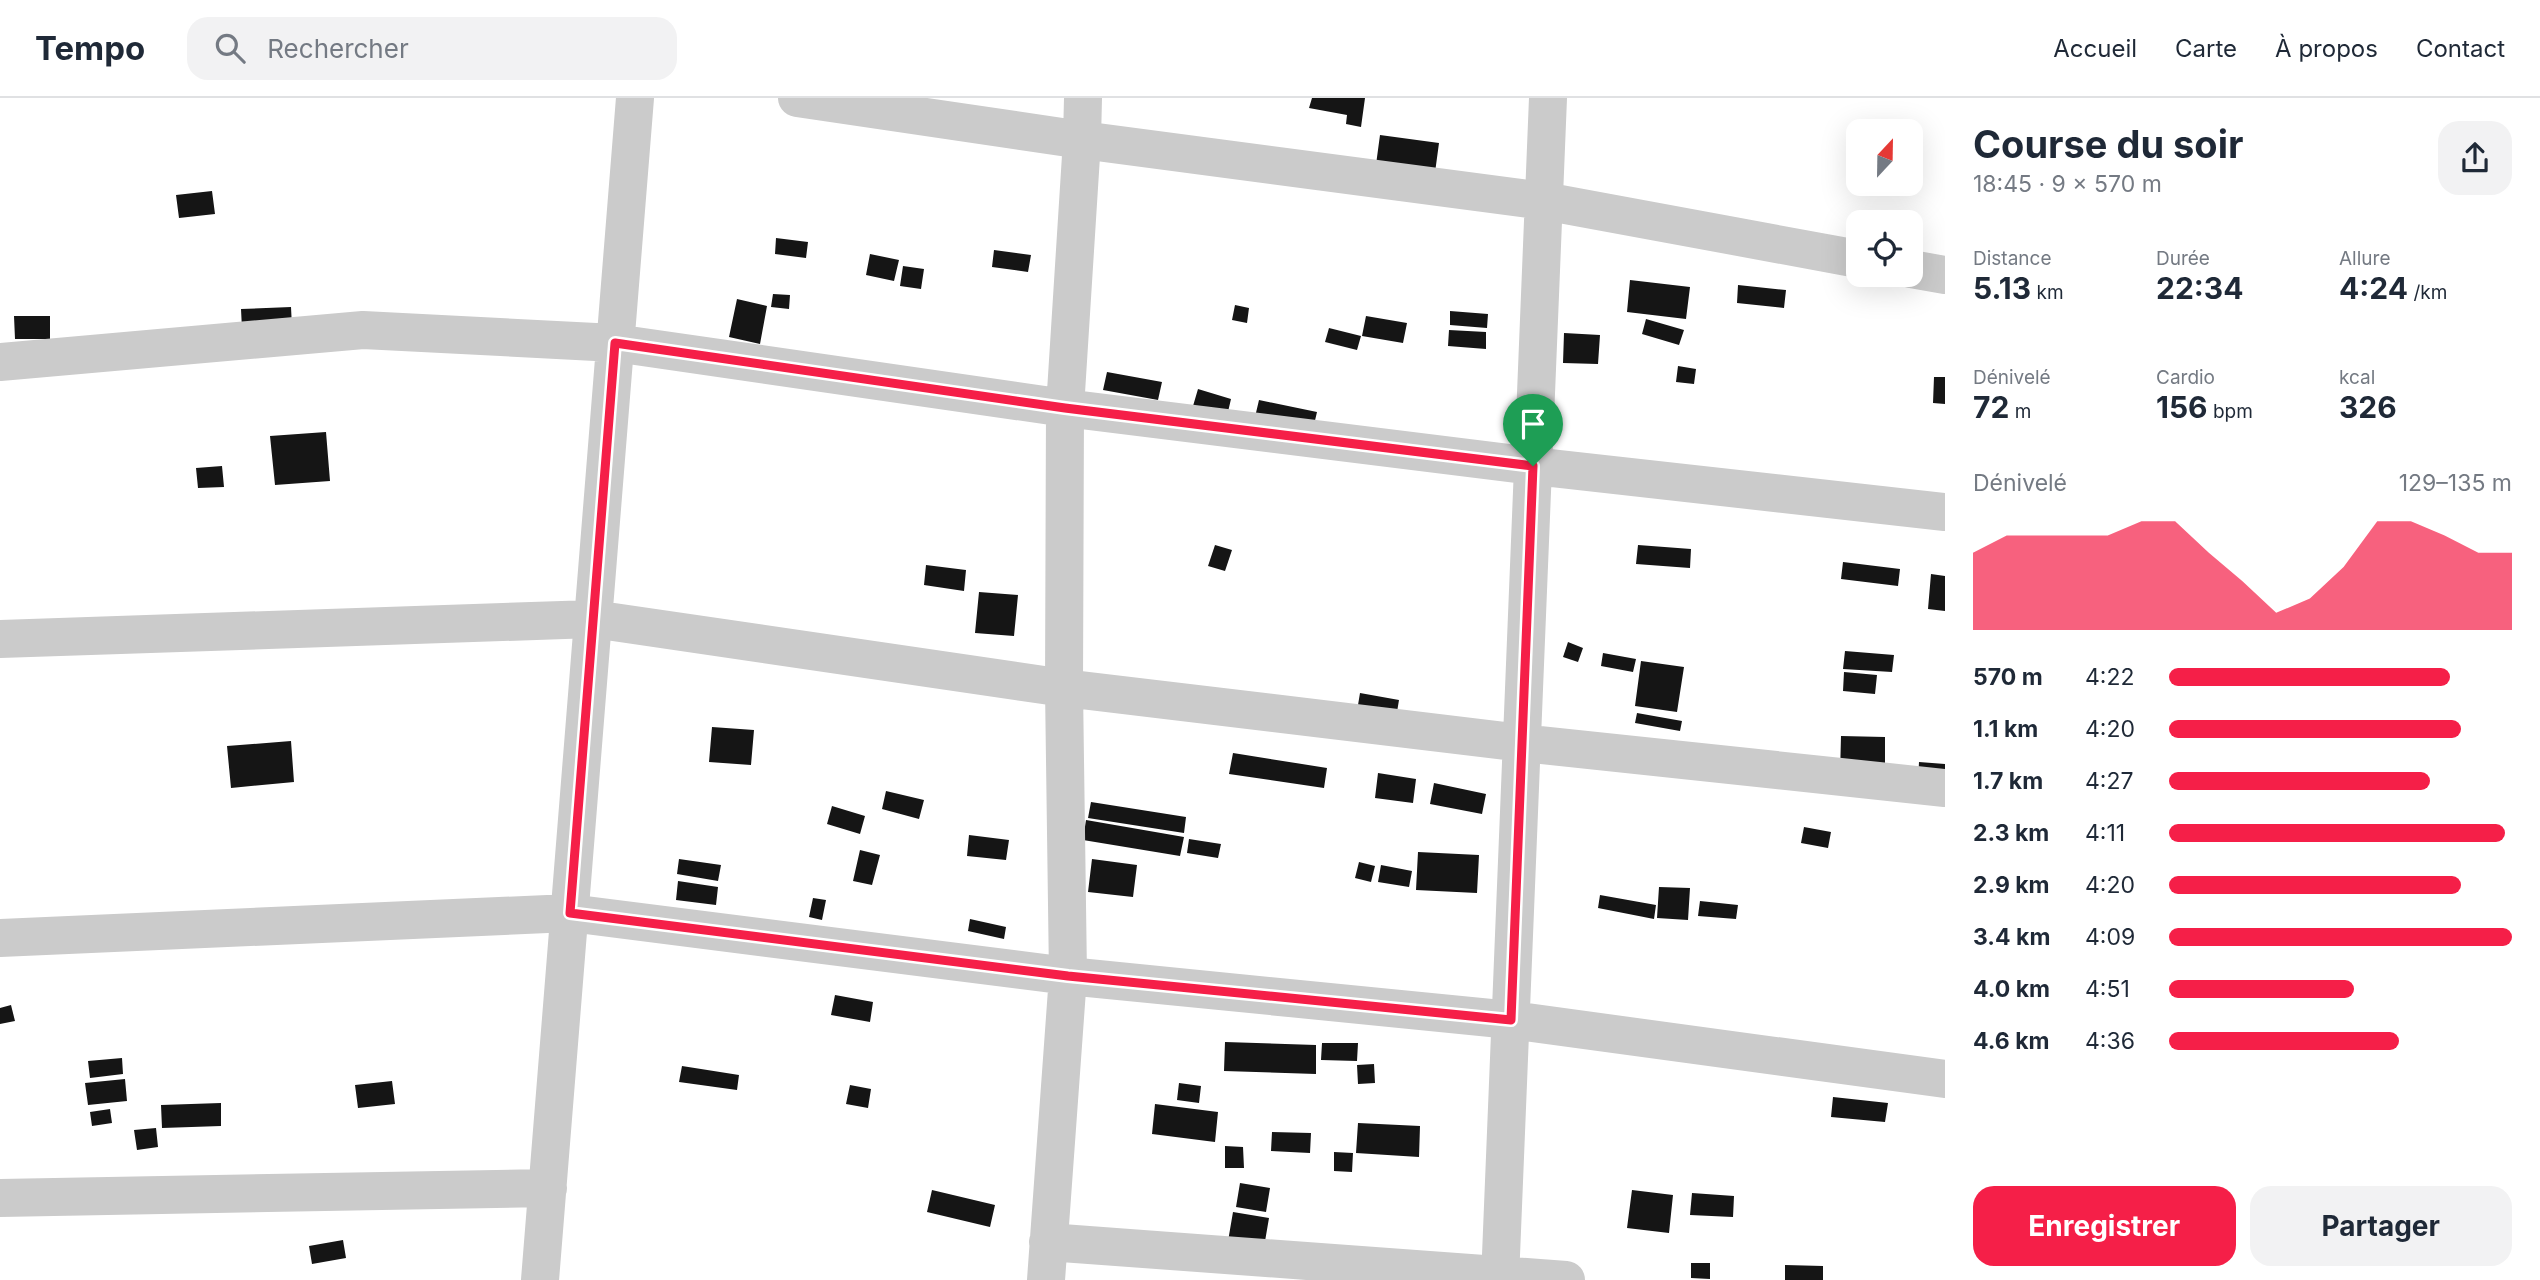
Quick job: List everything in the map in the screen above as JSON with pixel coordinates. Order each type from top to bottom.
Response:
[{"type":"street","points":[[540,1280],[635,98]]},
{"type":"street","points":[[797,98],[1082,140],[1544,201],[1846,257]]},
{"type":"street","points":[[1046,1280],[1068,976],[1065,408],[1083,98]]},
{"type":"street","points":[[1501,1278],[1548,98]]},
{"type":"street","points":[[1923,271],[1945,275]]},
{"type":"street","points":[[0,362],[363,330],[615,343],[1065,408],[1533,466],[1945,512]]},
{"type":"street","points":[[0,639],[593,619],[1065,688],[1522,743],[1945,788]]},
{"type":"street","points":[[0,938],[570,913],[1068,976],[1511,1020],[1945,1079]]},
{"type":"street","points":[[0,1198],[548,1188]]},
{"type":"street","points":[[1048,1242],[1501,1278],[1566,1280]]},
{"type":"building","points":[[1312,98],[1365,98],[1361,127],[1346,124],[1347,115],[1309,108]]},
{"type":"building","points":[[1380,135],[1439,143],[1434,180],[1375,172]]},
{"type":"building","points":[[212,191],[215,214],[179,218],[176,195]]},
{"type":"building","points":[[776,238],[808,242],[806,258],[775,254]]},
{"type":"building","points":[[994,250],[1031,255],[1028,272],[992,267]]},
{"type":"building","points":[[870,254],[899,260],[894,281],[866,275]]},
{"type":"building","points":[[903,266],[924,269],[921,289],[900,286]]},
{"type":"building","points":[[1630,280],[1690,287],[1686,319],[1627,312]]},
{"type":"building","points":[[1738,285],[1786,290],[1784,308],[1737,303]]},
{"type":"building","points":[[773,294],[790,295],[789,309],[771,307]]},
{"type":"building","points":[[737,299],[767,306],[760,344],[729,337]]},
{"type":"building","points":[[1235,305],[1249,308],[1247,323],[1232,320]]},
{"type":"building","points":[[291,307],[292,327],[242,329],[241,309]]},
{"type":"building","points":[[1450,311],[1488,314],[1487,328],[1450,325]]},
{"type":"building","points":[[14,316],[50,316],[50,339],[15,339]]},
{"type":"building","points":[[1366,316],[1407,323],[1403,343],[1362,336]]},
{"type":"building","points":[[1646,319],[1684,330],[1679,345],[1642,334]]},
{"type":"building","points":[[1329,328],[1361,336],[1357,350],[1325,342]]},
{"type":"building","points":[[1449,330],[1486,332],[1486,349],[1448,346]]},
{"type":"building","points":[[1564,333],[1600,335],[1598,364],[1563,363]]},
{"type":"building","points":[[1678,366],[1696,369],[1694,384],[1676,382]]},
{"type":"building","points":[[1107,372],[1162,382],[1158,400],[1103,390]]},
{"type":"building","points":[[1934,377],[1945,377],[1945,404],[1933,403]]},
{"type":"building","points":[[1198,389],[1231,399],[1227,416],[1193,406]]},
{"type":"building","points":[[1259,400],[1317,412],[1313,429],[1255,417]]},
{"type":"building","points":[[326,432],[330,481],[275,485],[270,436]]},
{"type":"building","points":[[222,466],[224,487],[198,488],[196,468]]},
{"type":"building","points":[[1215,545],[1232,550],[1225,571],[1208,566]]},
{"type":"building","points":[[1638,545],[1691,549],[1690,568],[1636,564]]},
{"type":"building","points":[[1843,562],[1900,569],[1898,586],[1841,579]]},
{"type":"building","points":[[926,565],[966,570],[964,591],[924,585]]},
{"type":"building","points":[[1931,574],[1945,576],[1945,611],[1928,609]]},
{"type":"building","points":[[979,592],[1018,595],[1014,636],[975,633]]},
{"type":"building","points":[[1568,642],[1583,648],[1578,662],[1563,657]]},
{"type":"building","points":[[1845,651],[1894,655],[1892,672],[1843,669]]},
{"type":"building","points":[[1603,653],[1636,659],[1633,672],[1601,666]]},
{"type":"building","points":[[1641,661],[1684,667],[1677,712],[1635,706]]},
{"type":"building","points":[[1844,672],[1877,675],[1875,694],[1843,691]]},
{"type":"building","points":[[1360,693],[1399,700],[1396,718],[1357,711]]},
{"type":"building","points":[[1637,713],[1682,721],[1680,731],[1635,723]]},
{"type":"building","points":[[712,727],[754,730],[751,765],[709,762]]},
{"type":"building","points":[[1841,736],[1885,737],[1885,776],[1840,775]]},
{"type":"building","points":[[291,741],[294,782],[231,788],[227,746]]},
{"type":"building","points":[[1233,753],[1327,768],[1324,788],[1229,774]]},
{"type":"building","points":[[1919,762],[1945,764],[1945,783],[1918,780]]},
{"type":"building","points":[[1378,773],[1416,779],[1413,803],[1375,798]]},
{"type":"building","points":[[1434,783],[1486,794],[1482,814],[1430,804]]},
{"type":"building","points":[[886,791],[924,800],[919,819],[882,809]]},
{"type":"building","points":[[1091,802],[1186,817],[1184,833],[1088,818]]},
{"type":"building","points":[[832,806],[865,816],[860,834],[827,824]]},
{"type":"building","points":[[1086,820],[1184,837],[1180,856],[1083,840]]},
{"type":"building","points":[[1804,827],[1831,832],[1828,848],[1801,843]]},
{"type":"building","points":[[969,835],[1009,840],[1006,860],[967,856]]},
{"type":"building","points":[[1189,839],[1221,844],[1218,858],[1187,853]]},
{"type":"building","points":[[860,850],[880,855],[872,885],[853,881]]},
{"type":"building","points":[[1418,852],[1479,855],[1477,893],[1416,890]]},
{"type":"building","points":[[679,859],[721,865],[718,881],[677,874]]},
{"type":"building","points":[[1092,859],[1137,865],[1133,897],[1088,892]]},
{"type":"building","points":[[1359,862],[1375,866],[1371,882],[1355,878]]},
{"type":"building","points":[[1381,865],[1412,871],[1409,887],[1378,882]]},
{"type":"building","points":[[678,881],[718,887],[716,905],[676,900]]},
{"type":"building","points":[[1659,887],[1690,888],[1688,920],[1657,918]]},
{"type":"building","points":[[1600,895],[1656,905],[1654,919],[1598,908]]},
{"type":"building","points":[[813,898],[826,900],[822,920],[809,917]]},
{"type":"building","points":[[1700,901],[1738,905],[1736,919],[1698,916]]},
{"type":"building","points":[[970,919],[1006,927],[1004,939],[968,931]]},
{"type":"building","points":[[835,995],[873,1002],[870,1022],[831,1015]]},
{"type":"building","points":[[11,1005],[15,1021],[0,1024],[0,1008]]},
{"type":"building","points":[[1225,1042],[1316,1045],[1316,1074],[1224,1071]]},
{"type":"building","points":[[1322,1043],[1358,1043],[1357,1061],[1321,1060]]},
{"type":"building","points":[[122,1058],[123,1074],[90,1078],[88,1061]]},
{"type":"building","points":[[1374,1064],[1375,1083],[1358,1084],[1357,1065]]},
{"type":"building","points":[[682,1066],[739,1075],[737,1090],[679,1082]]},
{"type":"building","points":[[125,1079],[127,1101],[88,1105],[85,1083]]},
{"type":"building","points":[[392,1081],[395,1104],[358,1108],[355,1085]]},
{"type":"building","points":[[1179,1083],[1201,1086],[1199,1103],[1177,1100]]},
{"type":"building","points":[[850,1085],[871,1089],[868,1108],[846,1104]]},
{"type":"building","points":[[1833,1097],[1888,1103],[1885,1122],[1831,1117]]},
{"type":"building","points":[[221,1103],[221,1126],[162,1128],[161,1105]]},
{"type":"building","points":[[1155,1104],[1218,1112],[1215,1142],[1152,1134]]},
{"type":"building","points":[[110,1109],[112,1123],[92,1126],[90,1112]]},
{"type":"building","points":[[1358,1123],[1420,1126],[1419,1157],[1356,1153]]},
{"type":"building","points":[[156,1128],[158,1147],[137,1150],[134,1130]]},
{"type":"building","points":[[1272,1132],[1311,1133],[1310,1153],[1271,1151]]},
{"type":"building","points":[[1225,1146],[1243,1147],[1244,1168],[1225,1168]]},
{"type":"building","points":[[1334,1152],[1353,1153],[1352,1172],[1334,1171]]},
{"type":"building","points":[[1240,1183],[1270,1188],[1266,1212],[1236,1207]]},
{"type":"building","points":[[932,1190],[995,1205],[990,1227],[927,1212]]},
{"type":"building","points":[[1632,1190],[1673,1195],[1669,1233],[1627,1228]]},
{"type":"building","points":[[1692,1193],[1734,1196],[1733,1217],[1690,1215]]},
{"type":"building","points":[[1233,1212],[1269,1218],[1263,1253],[1227,1247]]},
{"type":"building","points":[[343,1240],[346,1258],[312,1264],[309,1246]]},
{"type":"building","points":[[1691,1263],[1710,1263],[1710,1279],[1691,1278]]},
{"type":"building","points":[[1785,1265],[1823,1266],[1823,1280],[1785,1280]]},
{"type":"route","points":[[615,343],[1065,408],[1533,466],[1511,1020],[1068,976],[570,913],[615,343]]}]
